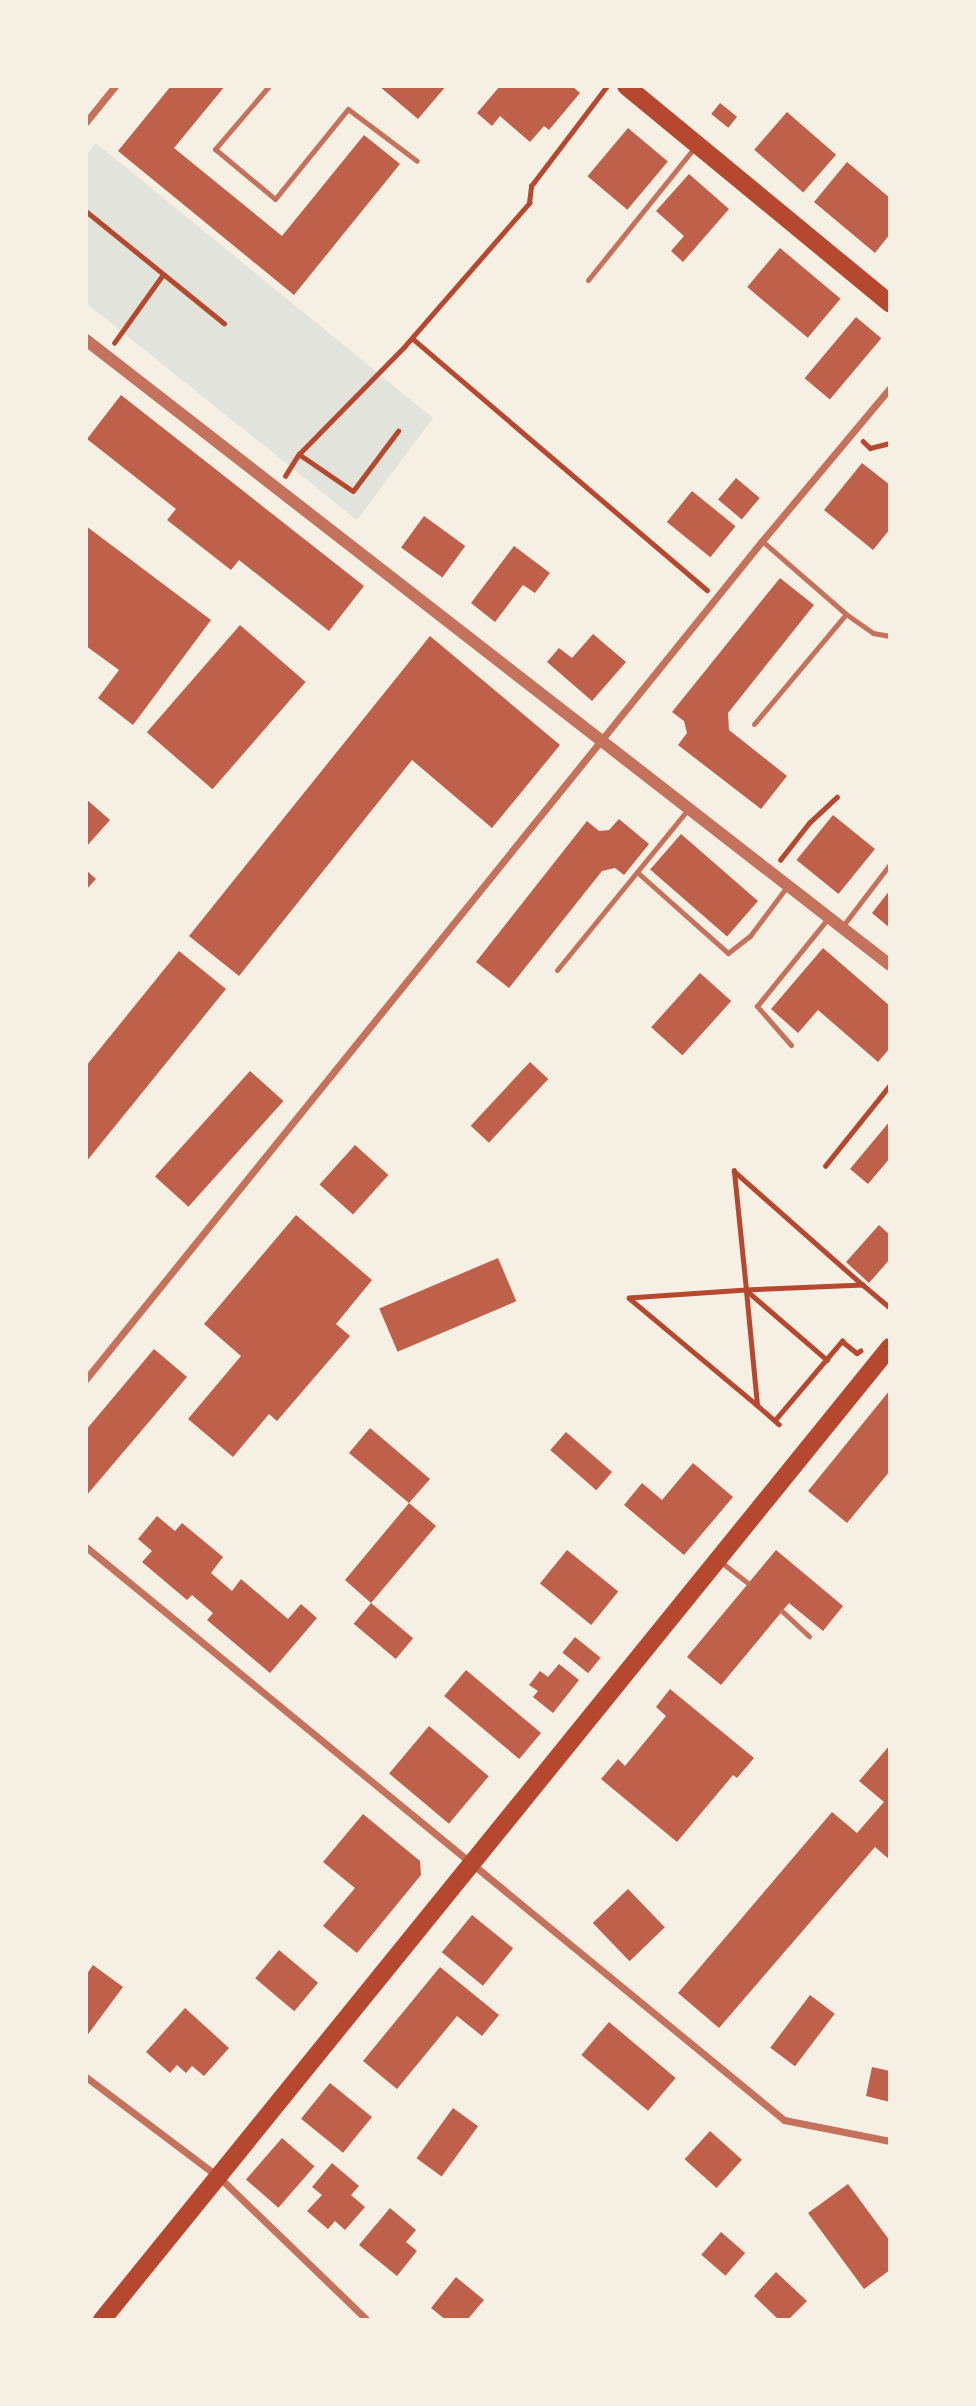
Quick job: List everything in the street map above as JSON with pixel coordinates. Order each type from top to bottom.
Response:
[{"type":"main road","points":[[626,86],[890,304]]},
{"type":"main road","points":[[102,2320],[472,1867],[890,1347]]},
{"type":"street","points":[[86,122],[113,86]]},
{"type":"street","points":[[86,340],[890,965]]},
{"type":"street","points":[[86,1379],[604,741],[762,541],[890,388]]},
{"type":"street","points":[[86,1547],[472,1867],[784,2120],[890,2141]]},
{"type":"street","points":[[86,2077],[220,2178],[367,2320]]},
{"type":"lane","points":[[269,86],[215,149],[275,199],[348,108],[417,161]]},
{"type":"lane","points":[[588,280],[698,143]]},
{"type":"lane","points":[[762,541],[846,614],[873,633],[890,636]]},
{"type":"lane","points":[[754,723],[846,614]]},
{"type":"lane","points":[[557,970],[690,808]]},
{"type":"lane","points":[[842,927],[890,864]]},
{"type":"lane","points":[[637,872],[728,953],[750,936],[788,885]]},
{"type":"lane","points":[[791,1045],[757,1006],[829,917]]},
{"type":"lane","points":[[719,1560],[748,1583]]},
{"type":"lane","points":[[782,1611],[810,1636]]},
{"type":"path","points":[[277,488],[299,454],[412,338],[529,203],[531,186],[607,86]]},
{"type":"path","points":[[86,211],[162,276],[224,323]]},
{"type":"path","points":[[106,355],[162,276]]},
{"type":"path","points":[[412,338],[716,598]]},
{"type":"path","points":[[299,454],[353,491],[398,431]]},
{"type":"path","points":[[863,441],[870,448],[890,443]]},
{"type":"path","points":[[772,872],[809,822],[838,797]]},
{"type":"path","points":[[825,1166],[890,1085]]},
{"type":"path","points":[[757,1405],[734,1171],[890,1308]]},
{"type":"path","points":[[863,1285],[629,1298],[777,1422],[842,1341],[857,1353],[866,1345]]},
{"type":"path","points":[[746,1290],[827,1360]]},
{"type":"shaded area","points":[[96,143],[433,418],[357,520],[86,303],[86,156]]},
{"type":"building","points":[[171,86],[225,86],[174,148],[282,236],[364,135],[400,164],[294,295],[118,151]]},
{"type":"building","points":[[379,86],[446,86],[418,119]]},
{"type":"building","points":[[500,86],[572,86],[580,93],[549,130],[544,126],[530,142],[500,116],[492,126],[477,113]]},
{"type":"building","points":[[720,103],[737,117],[728,128],[711,114]]},
{"type":"building","points":[[787,112],[836,155],[803,192],[754,150]]},
{"type":"building","points":[[628,128],[668,161],[627,210],[588,176]]},
{"type":"building","points":[[847,162],[890,198],[890,234],[875,253],[814,202]]},
{"type":"building","points":[[689,174],[729,209],[683,262],[671,251],[684,236],[656,211]]},
{"type":"building","points":[[780,248],[841,299],[808,338],[747,287]]},
{"type":"building","points":[[856,317],[881,338],[830,399],[805,378]]},
{"type":"building","points":[[121,395],[364,586],[329,631],[239,560],[231,570],[167,520],[176,509],[87,439]]},
{"type":"building","points":[[862,463],[890,485],[890,529],[873,550],[824,510]]},
{"type":"building","points":[[736,478],[760,498],[742,519],[718,499]]},
{"type":"building","points":[[692,491],[736,526],[710,557],[667,522]]},
{"type":"building","points":[[424,516],[465,546],[442,578],[401,548]]},
{"type":"building","points":[[86,526],[211,620],[133,725],[98,698],[119,670],[86,646]]},
{"type":"building","points":[[514,546],[550,573],[535,593],[523,585],[495,622],[471,603]]},
{"type":"building","points":[[780,578],[814,605],[728,713],[729,730],[787,776],[761,809],[678,745],[687,733],[684,721],[672,712]]},
{"type":"building","points":[[240,625],[306,682],[212,789],[147,732]]},
{"type":"building","points":[[593,634],[626,662],[592,701],[547,662],[559,648],[572,658]]},
{"type":"building","points":[[430,636],[560,745],[492,828],[412,760],[239,976],[189,936]]},
{"type":"building","points":[[86,799],[110,820],[86,847]]},
{"type":"building","points":[[833,815],[875,849],[838,894],[796,860]]},
{"type":"building","points":[[619,819],[649,844],[624,875],[615,868],[602,871],[509,988],[476,962],[587,821],[599,831],[609,830]]},
{"type":"building","points":[[681,834],[758,901],[727,936],[650,869]]},
{"type":"building","points":[[86,870],[96,879],[86,890]]},
{"type":"building","points":[[890,890],[890,928],[872,913]]},
{"type":"building","points":[[823,948],[890,1006],[890,1048],[878,1062],[818,1010],[798,1033],[771,1009]]},
{"type":"building","points":[[179,951],[226,989],[86,1162],[86,1066]]},
{"type":"building","points":[[700,973],[731,1001],[682,1055],[651,1027]]},
{"type":"building","points":[[530,1062],[548,1079],[489,1143],[471,1126]]},
{"type":"building","points":[[250,1071],[283,1101],[188,1207],[155,1177]]},
{"type":"building","points":[[890,1121],[890,1158],[868,1184],[850,1169]]},
{"type":"building","points":[[355,1145],[388,1175],[353,1214],[320,1184]]},
{"type":"building","points":[[296,1215],[372,1280],[336,1324],[350,1336],[277,1421],[269,1414],[233,1457],[188,1419],[241,1356],[204,1324]]},
{"type":"building","points":[[879,1225],[890,1235],[890,1259],[869,1283],[846,1262]]},
{"type":"building","points":[[498,1258],[516,1301],[398,1352],[379,1308]]},
{"type":"building","points":[[154,1349],[187,1377],[86,1496],[86,1430]]},
{"type":"building","points":[[890,1390],[890,1471],[847,1523],[808,1491]]},
{"type":"building","points":[[370,1428],[430,1479],[409,1503],[349,1453]]},
{"type":"building","points":[[566,1432],[612,1472],[596,1490],[550,1450]]},
{"type":"building","points":[[693,1463],[733,1497],[684,1555],[624,1505],[642,1483],[662,1500]]},
{"type":"building","points":[[409,1503],[436,1526],[371,1603],[345,1580]]},
{"type":"building","points":[[157,1516],[175,1531],[182,1523],[223,1557],[211,1573],[232,1591],[241,1579],[288,1619],[301,1604],[317,1618],[270,1673],[207,1620],[213,1613],[192,1595],[187,1600],[142,1562],[152,1551],[138,1539]]},
{"type":"building","points":[[567,1550],[618,1592],[591,1625],[540,1583]]},
{"type":"building","points":[[776,1550],[843,1606],[823,1631],[789,1603],[721,1685],[687,1657]]},
{"type":"building","points":[[371,1603],[413,1638],[396,1659],[354,1624]]},
{"type":"building","points":[[575,1637],[601,1658],[588,1673],[562,1653]]},
{"type":"building","points":[[559,1664],[579,1680],[553,1713],[533,1697],[538,1691],[529,1685],[540,1671],[548,1677]]},
{"type":"building","points":[[466,1670],[541,1733],[519,1759],[444,1696]]},
{"type":"building","points":[[670,1689],[754,1758],[737,1778],[733,1775],[677,1842],[601,1779],[618,1759],[625,1766],[666,1716],[656,1707]]},
{"type":"building","points":[[429,1726],[489,1776],[449,1824],[389,1773]]},
{"type":"building","points":[[890,1745],[890,1860],[875,1847],[719,2028],[678,1993],[832,1812],[857,1833],[884,1802],[859,1781]]},
{"type":"building","points":[[363,1814],[420,1861],[421,1875],[357,1953],[323,1926],[355,1888],[323,1862]]},
{"type":"building","points":[[628,1889],[665,1927],[630,1961],[593,1923]]},
{"type":"building","points":[[472,1915],[513,1948],[483,1986],[442,1952]]},
{"type":"building","points":[[279,1950],[318,1983],[294,2011],[255,1978]]},
{"type":"building","points":[[93,1965],[123,1987],[86,2037],[86,1975]]},
{"type":"building","points":[[440,1967],[499,2015],[482,2036],[457,2016],[397,2089],[363,2061]]},
{"type":"building","points":[[810,1995],[835,2014],[795,2066],[770,2048]]},
{"type":"building","points":[[185,2008],[229,2048],[204,2076],[192,2066],[186,2073],[177,2065],[170,2073],[146,2052]]},
{"type":"building","points":[[609,2022],[676,2078],[648,2111],[581,2055]]},
{"type":"building","points":[[872,2067],[890,2071],[890,2102],[866,2096]]},
{"type":"building","points":[[330,2083],[372,2117],[343,2153],[301,2119]]},
{"type":"building","points":[[453,2108],[478,2126],[442,2176],[417,2158]]},
{"type":"building","points":[[710,2131],[742,2160],[717,2188],[685,2159]]},
{"type":"building","points":[[282,2138],[314,2166],[278,2208],[246,2180]]},
{"type":"building","points":[[332,2163],[359,2186],[351,2195],[365,2207],[345,2230],[335,2221],[328,2229],[307,2211],[322,2195],[312,2187]]},
{"type":"building","points":[[848,2184],[890,2241],[890,2270],[864,2289],[808,2213]]},
{"type":"building","points":[[390,2208],[416,2230],[406,2242],[417,2251],[397,2276],[359,2245]]},
{"type":"building","points":[[721,2232],[745,2253],[725,2276],[701,2255]]},
{"type":"building","points":[[776,2272],[807,2301],[788,2320],[779,2320],[754,2296]]},
{"type":"building","points":[[456,2277],[484,2300],[467,2320],[446,2320],[431,2308]]}]
